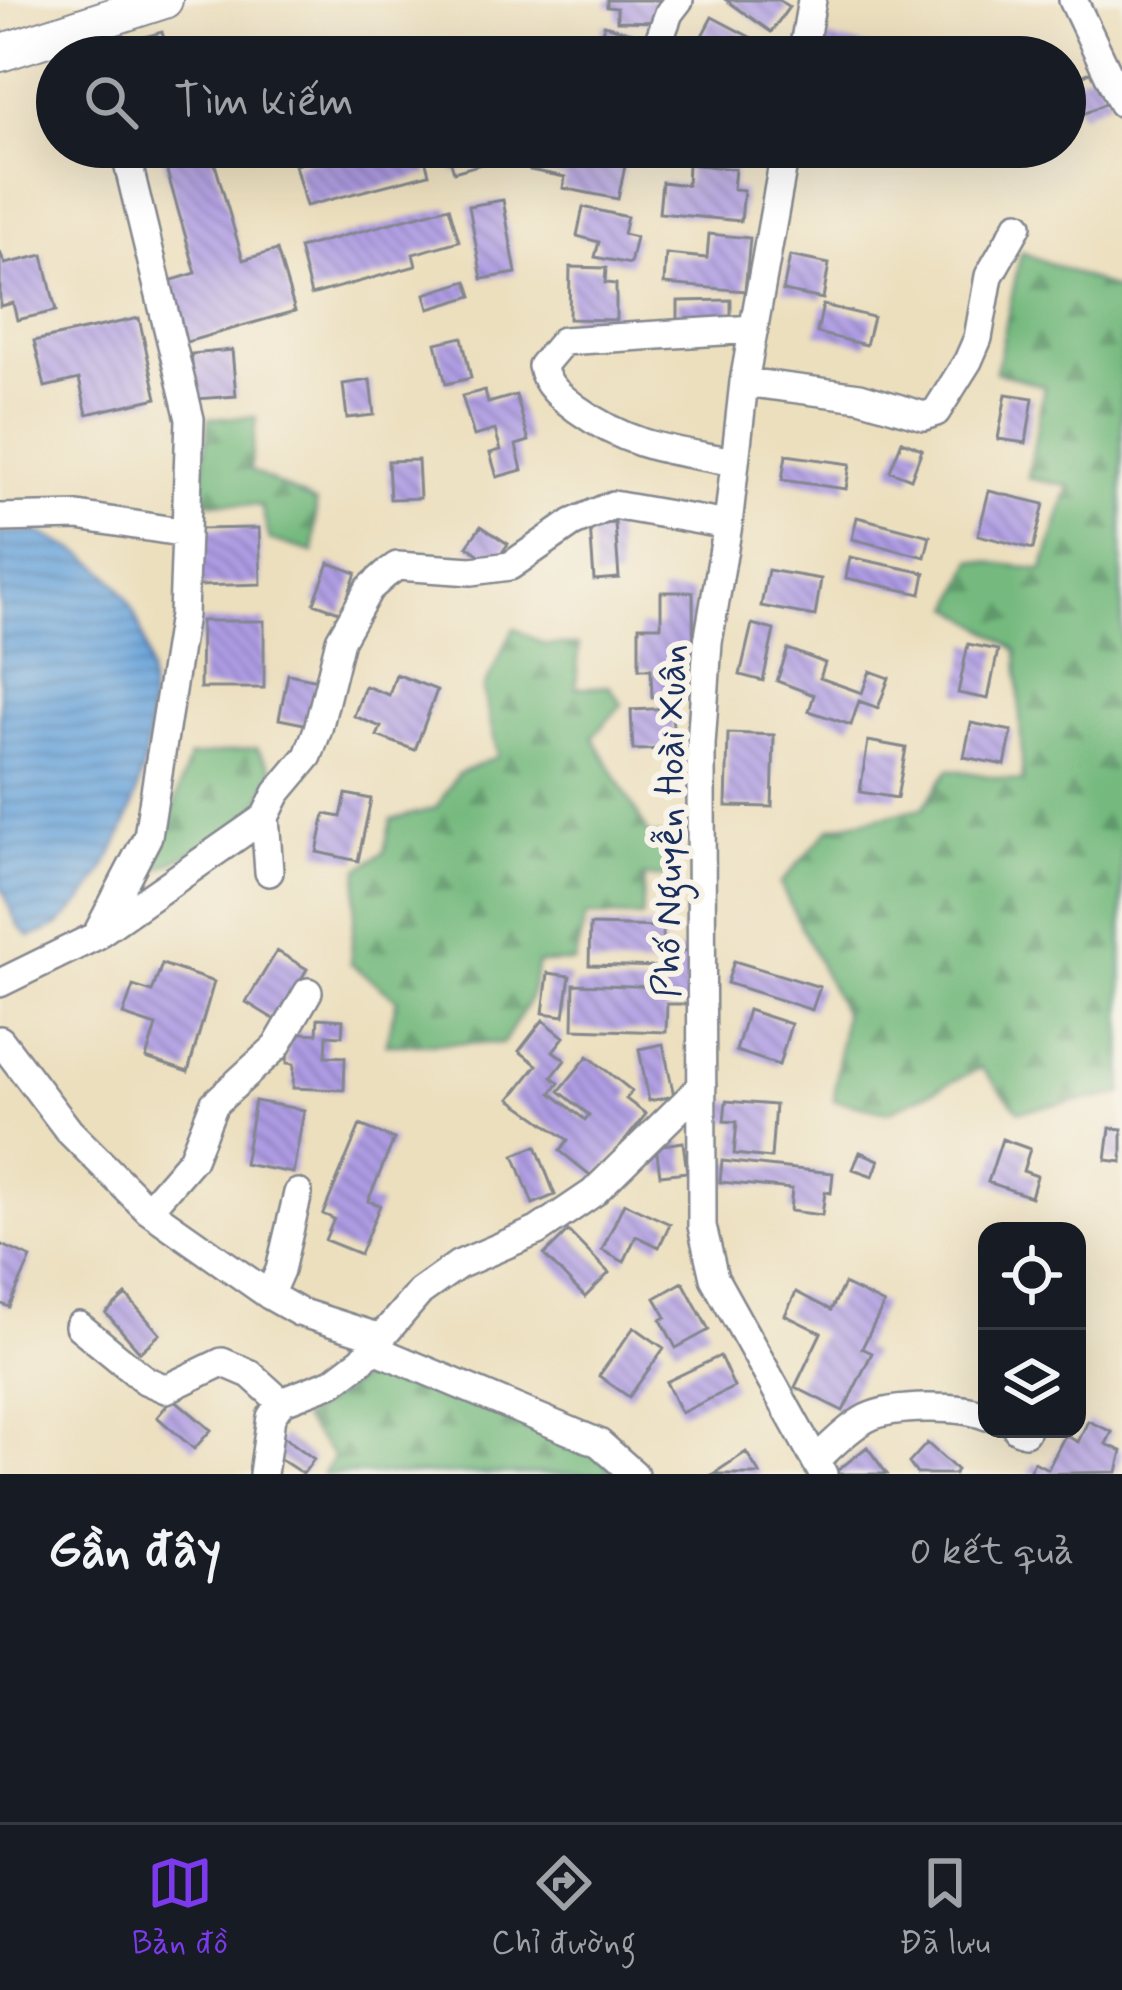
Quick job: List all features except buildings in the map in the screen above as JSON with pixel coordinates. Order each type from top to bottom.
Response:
[{"type":"street","points":[[105,36],[164,0]]},
{"type":"street","points":[[660,36],[668,13],[679,0]]},
{"type":"street","points":[[806,36],[812,0]]},
{"type":"street","points":[[1073,0],[1122,103]]},
{"type":"street","points":[[0,53],[36,49]]},
{"type":"street","points":[[96,936],[148,836],[183,615],[190,419],[129,168]]},
{"type":"street","name":"Phố Nguyễn Hoài Xuân","points":[[782,168],[744,382],[728,525],[708,642],[700,745],[702,1226],[714,1278],[819,1467]]},
{"type":"street","points":[[744,382],[860,397],[924,416],[936,412],[968,361],[978,338],[989,276],[1018,225]]},
{"type":"street","points":[[735,462],[611,433],[563,399],[545,380],[542,366],[562,341],[578,338],[630,339],[754,329]]},
{"type":"street","points":[[0,983],[96,936],[265,817],[277,793],[308,756],[324,708],[328,676],[348,623],[369,589],[397,566],[472,571],[510,566],[572,524],[613,505],[728,525]]},
{"type":"street","points":[[0,518],[78,516],[186,533]]},
{"type":"street","points":[[265,817],[269,872]]},
{"type":"street","points":[[148,1210],[192,1159],[214,1104],[276,1047],[308,992]]},
{"type":"street","points":[[0,1040],[69,1131],[148,1210],[269,1295],[598,1443],[634,1474]]},
{"type":"street","points":[[263,1474],[272,1417],[281,1402],[333,1382],[376,1343],[420,1292],[458,1265],[537,1231],[593,1193],[702,1086]]},
{"type":"street","points":[[269,1295],[280,1270],[298,1193]]},
{"type":"street","points":[[79,1326],[145,1381],[166,1389],[221,1362],[250,1374],[281,1402]]},
{"type":"street","points":[[819,1467],[869,1417],[907,1410],[969,1408],[978,1412]]},
{"type":"green space","points":[[1021,252],[1122,292],[1122,1094],[1019,1111],[981,1068],[888,1112],[834,1100],[844,1014],[780,884],[831,827],[923,808],[949,769],[1023,782],[1017,650],[953,607],[973,560],[1043,570],[1069,486],[1028,478],[1044,386],[996,372]]},
{"type":"green space","points":[[256,417],[250,470],[316,503],[314,552],[270,540],[261,506],[201,501],[209,418]]},
{"type":"green space","points":[[514,628],[545,645],[579,645],[576,688],[609,686],[622,704],[593,737],[650,836],[676,835],[674,877],[644,877],[642,917],[586,916],[574,962],[538,963],[529,1001],[503,1043],[386,1044],[397,999],[350,963],[359,869],[384,852],[391,820],[436,808],[458,774],[498,756],[483,690]]},
{"type":"green space","points":[[256,748],[274,770],[252,821],[155,871],[189,757]]},
{"type":"green space","points":[[380,1366],[602,1458],[612,1474],[323,1474],[334,1457],[302,1419]]},
{"type":"water","points":[[37,532],[97,565],[125,596],[141,633],[149,675],[150,720],[130,812],[112,854],[63,921],[30,937],[18,926],[0,883],[0,533]]}]
